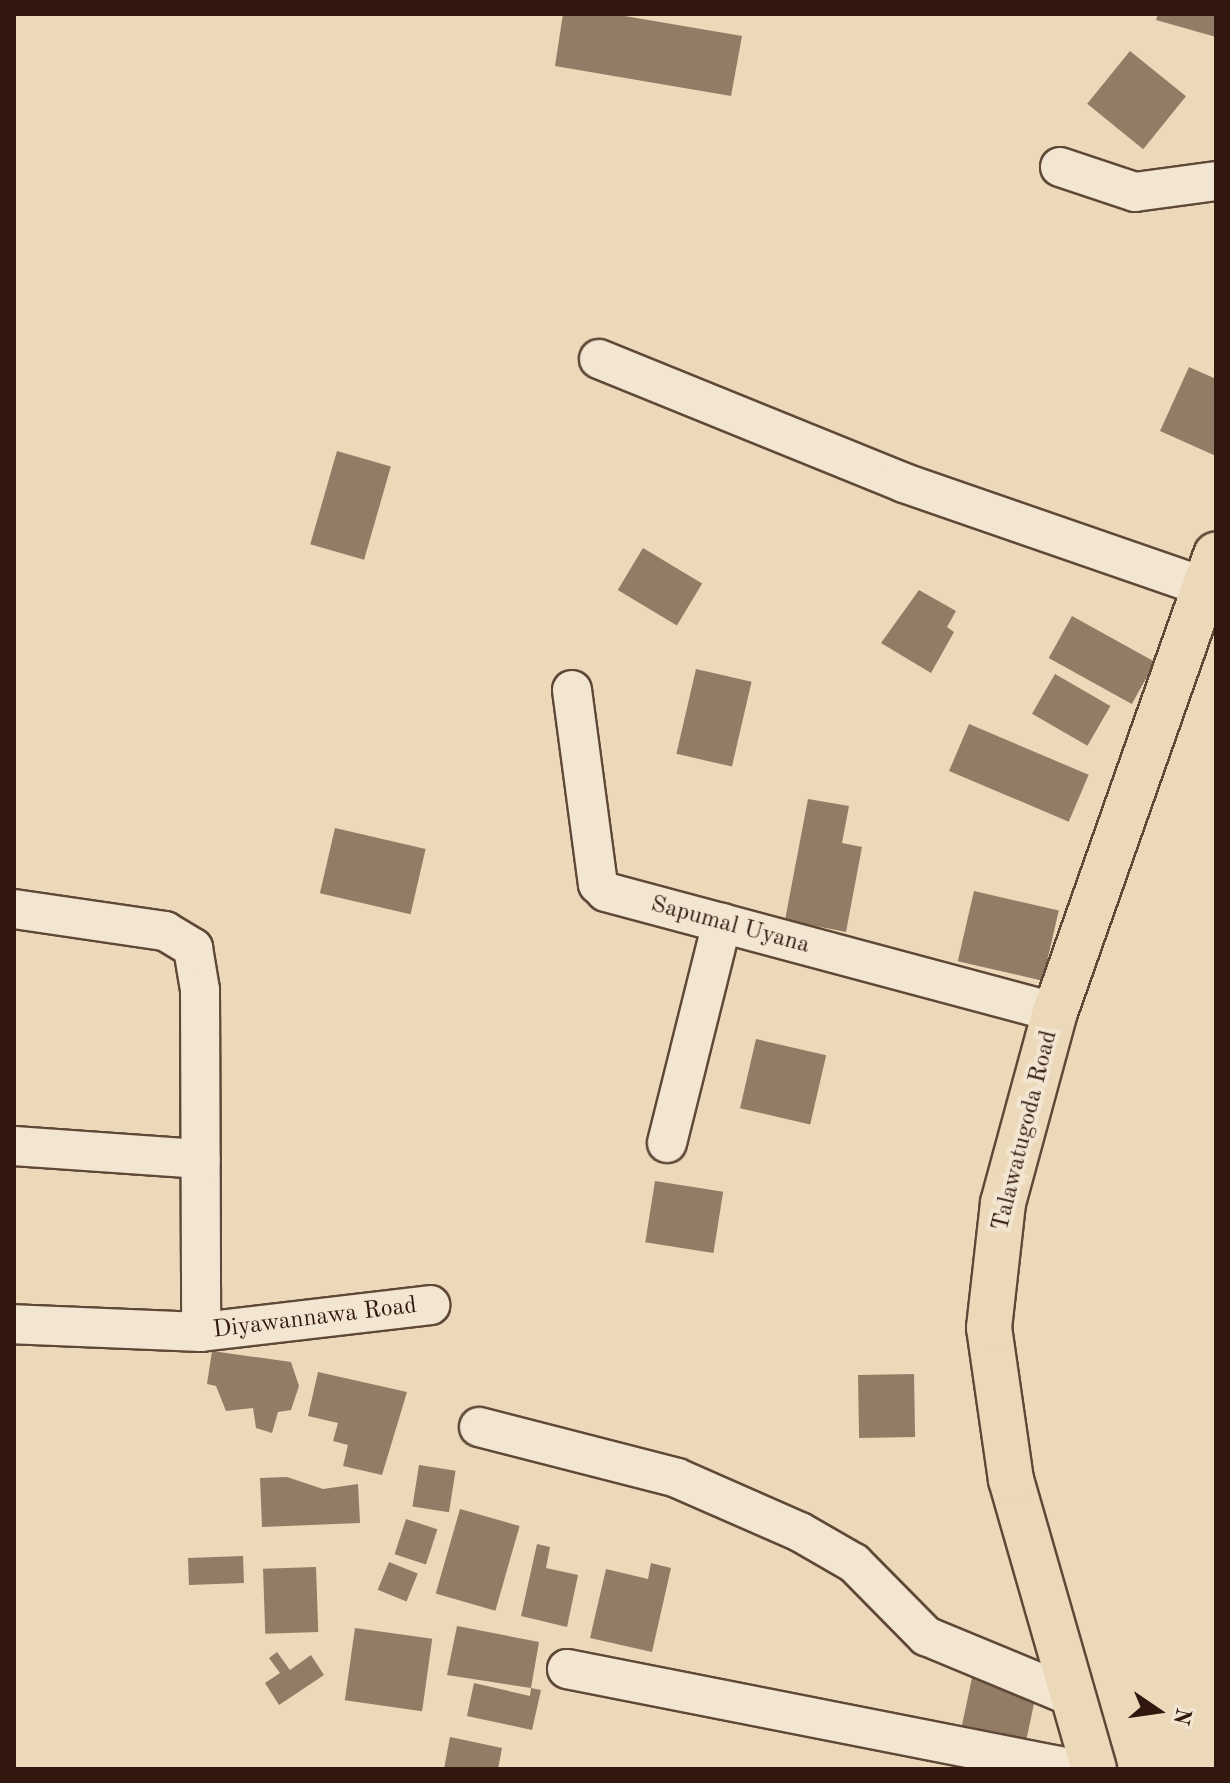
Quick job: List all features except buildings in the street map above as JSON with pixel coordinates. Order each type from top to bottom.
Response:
[{"type":"main road","name":"Talawatugoda Road","points":[[1094,1769],[1011,1480],[989,1328],[1003,1203],[1055,1012],[1209,571]]},
{"type":"street","points":[[1060,167],[1135,192],[1216,181]]},
{"type":"street","points":[[599,359],[904,483],[1209,571]]},
{"type":"street","name":"Sapumal Uyana","points":[[572,690],[598,884],[618,897],[1055,1012]]},
{"type":"street","points":[[14,909],[165,931],[193,948],[200,990],[201,1332]]},
{"type":"street","points":[[667,1143],[722,923]]},
{"type":"street","points":[[14,1146],[201,1159]]},
{"type":"street","name":"Diyawannawa Road","points":[[14,1324],[201,1332],[430,1305]]},
{"type":"street","points":[[479,1427],[677,1478],[800,1532],[854,1563],[926,1636],[1073,1697]]},
{"type":"street","points":[[567,1669],[1075,1769]]}]
